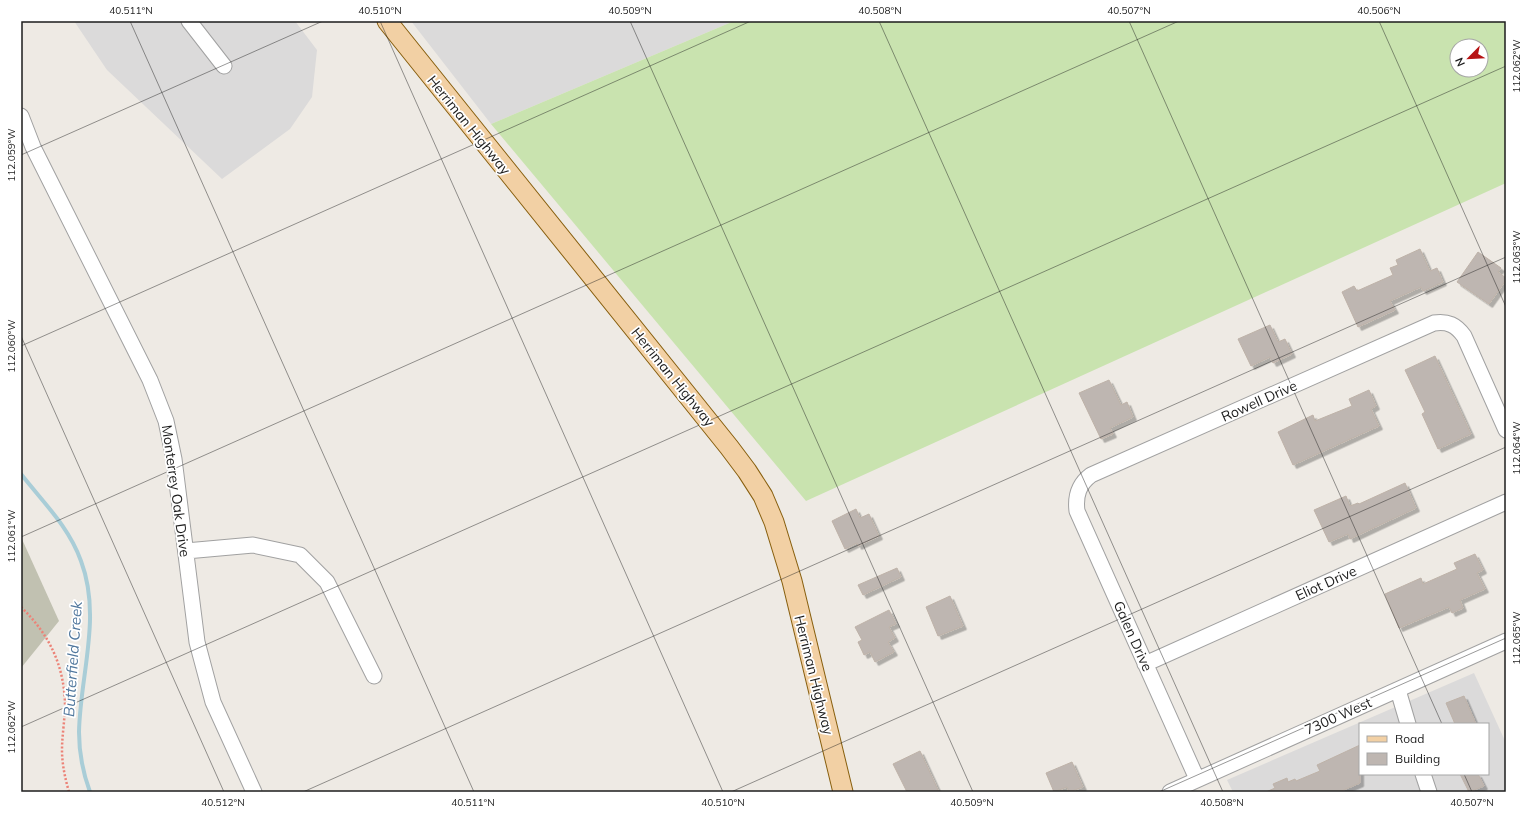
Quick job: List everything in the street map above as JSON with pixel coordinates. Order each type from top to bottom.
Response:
[{"type":"main road","name":"Herriman Highway","points":[[387,21],[729,447],[763,496],[774,522],[792,581],[843,792]]},
{"type":"street","points":[[189,21],[224,66]]},
{"type":"street","name":"Monterrey Oak Drive","points":[[21,116],[33,147],[150,380],[166,421],[174,459],[197,642],[213,702],[254,792]]},
{"type":"street","name":"Rowell Drive","points":[[1078,492],[1086,480],[1092,475],[1434,323],[1448,323],[1454,326],[1464,336],[1506,430]]},
{"type":"street","name":"Galen Drive","points":[[1078,492],[1076,504],[1077,511],[1198,779]]},
{"type":"street","name":"Eliot Drive","points":[[1145,664],[1506,502]]},
{"type":"street","points":[[186,551],[253,545],[300,555],[327,582],[374,676]]},
{"type":"street","name":"7300 West","points":[[1170,792],[1506,642]]},
{"type":"street","points":[[1398,690],[1408,723]]},
{"type":"street","points":[[1423,775],[1429,792]]},
{"type":"path","points":[[21,606],[37,624],[47,639],[60,668],[65,703],[62,764],[69,792]]},
{"type":"shaded area","points":[[74,21],[295,21],[317,50],[312,97],[290,129],[222,179],[107,70]]},
{"type":"shaded area","points":[[411,21],[734,21],[491,124]]},
{"type":"shaded area","points":[[21,537],[59,621],[21,668]]},
{"type":"shaded area","points":[[1474,673],[1506,743],[1506,792],[1233,792],[1227,780]]},
{"type":"green space","points":[[734,21],[1506,21],[1506,183],[806,501],[491,124]]},
{"type":"building","points":[[1420,249],[1430,271],[1437,268],[1443,282],[1423,291],[1421,287],[1390,301],[1395,310],[1358,327],[1342,292],[1354,286],[1357,291],[1393,275],[1390,268],[1398,265],[1396,260]]},
{"type":"building","points":[[1478,252],[1501,268],[1498,272],[1506,278],[1489,304],[1457,282]]},
{"type":"building","points":[[1270,325],[1278,342],[1285,339],[1292,354],[1273,363],[1270,357],[1251,366],[1238,339]]},
{"type":"building","points":[[1435,356],[1471,434],[1438,449],[1422,414],[1425,412],[1405,370]]},
{"type":"building","points":[[1109,380],[1121,405],[1127,402],[1133,417],[1110,428],[1113,434],[1101,439],[1079,393]]},
{"type":"building","points":[[1369,390],[1376,406],[1371,409],[1379,426],[1293,465],[1278,432],[1313,415],[1315,421],[1352,406],[1349,399]]},
{"type":"building","points":[[1405,483],[1416,508],[1350,539],[1348,534],[1329,542],[1314,510],[1346,496],[1350,506],[1359,504]]},
{"type":"building","points":[[856,509],[860,518],[869,514],[879,536],[858,546],[857,543],[845,549],[832,521]]},
{"type":"building","points":[[1475,554],[1483,570],[1477,573],[1485,589],[1460,600],[1463,608],[1452,613],[1449,607],[1399,628],[1385,594],[1421,578],[1423,584],[1457,569],[1454,563]]},
{"type":"building","points":[[897,568],[901,577],[863,595],[858,585]]},
{"type":"building","points":[[950,596],[963,626],[938,636],[926,607]]},
{"type":"building","points":[[889,610],[896,624],[889,627],[895,638],[888,642],[894,652],[875,662],[870,652],[864,655],[858,642],[862,640],[855,627]]},
{"type":"building","points":[[1464,696],[1476,723],[1455,723],[1446,703]]},
{"type":"building","points":[[1359,745],[1360,783],[1339,792],[1266,792],[1275,788],[1273,784],[1287,778],[1288,782],[1295,779],[1296,781],[1320,771],[1317,765]]},
{"type":"building","points":[[920,751],[939,792],[907,792],[893,764]]},
{"type":"building","points":[[1072,762],[1083,787],[1069,792],[1067,787],[1054,792],[1046,773]]},
{"type":"building","points":[[1460,775],[1478,775],[1484,786],[1469,792]]},
{"type":"waterway","name":"Butterfield Creek","points":[[21,474],[55,515],[70,537],[81,561],[87,582],[90,603],[90,625],[79,732],[82,763],[90,792]]}]
